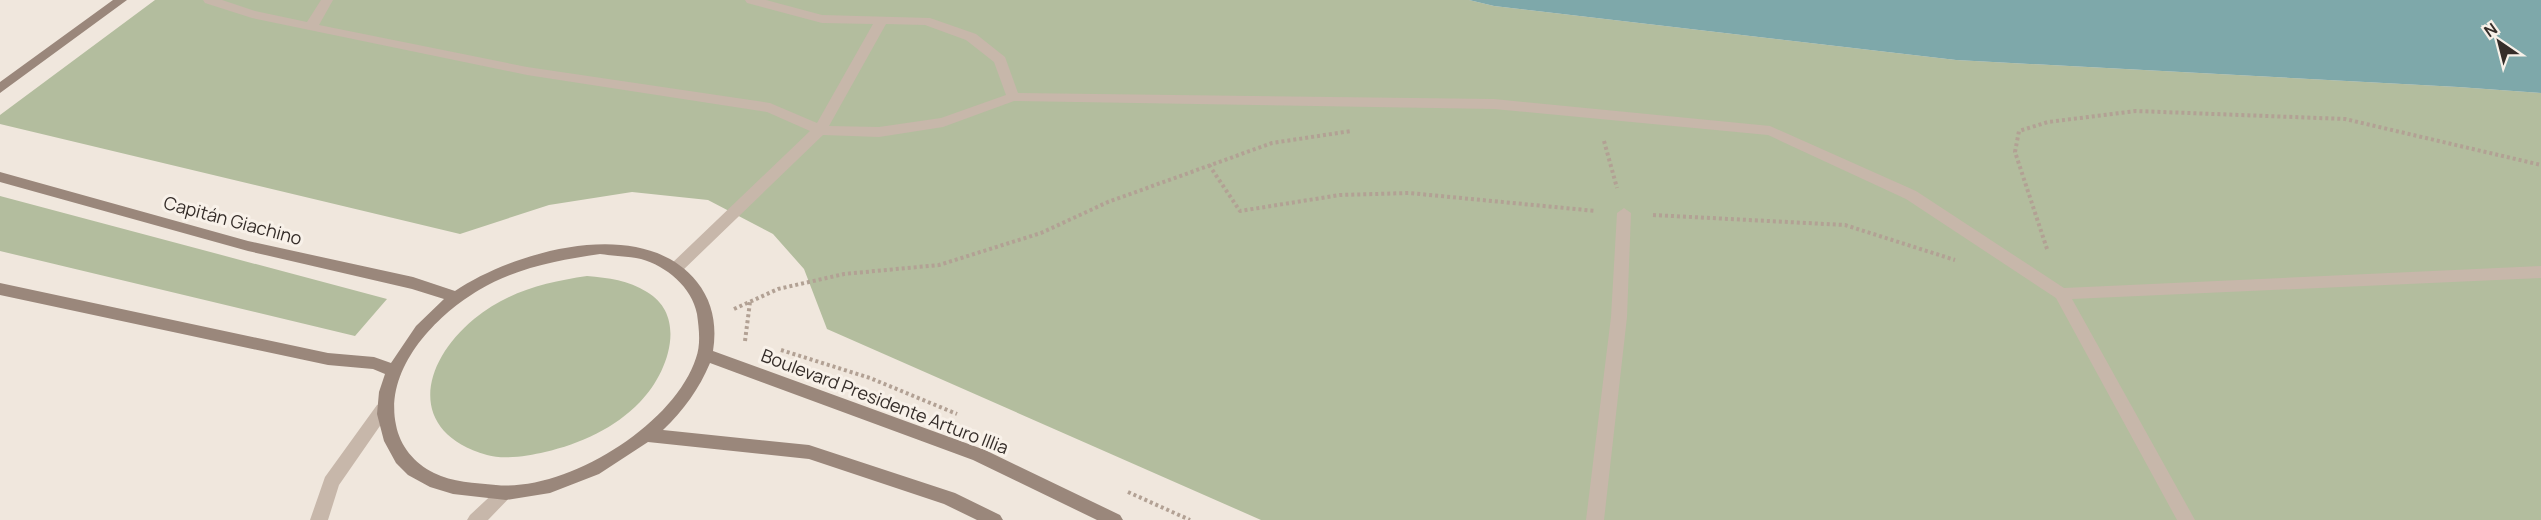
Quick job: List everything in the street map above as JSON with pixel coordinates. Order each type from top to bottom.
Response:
[{"type":"main road","points":[[0,89],[121,0]]},
{"type":"main road","name":"Capitán Giachino","points":[[0,177],[248,246],[413,283],[456,297]]},
{"type":"main road","points":[[600,249],[644,255],[675,269],[698,292],[708,320],[706,355],[695,380],[678,405],[647,435],[592,470],[538,488],[505,493],[445,486],[411,469],[390,442],[383,410],[393,370],[418,332],[456,297],[502,271],[551,255],[600,249]]},
{"type":"main road","points":[[0,289],[328,358],[374,363],[393,370]]},
{"type":"main road","name":"Boulevard Presidente Arturo Illia","points":[[706,355],[979,455],[1114,520]]},
{"type":"main road","points":[[647,435],[809,452],[949,498],[994,520]]},
{"type":"street","points":[[209,0],[252,14],[527,71],[770,108],[820,130],[879,132],[943,122],[1013,97],[1494,104],[1770,131],[1911,195],[2061,294],[2186,520]]},
{"type":"street","points":[[311,27],[327,0]]},
{"type":"street","points":[[751,0],[822,19],[926,21],[971,37],[1000,60],[1013,97]]},
{"type":"street","points":[[675,269],[820,130],[882,20]]},
{"type":"street","points":[[1595,520],[1619,317],[1624,213]]},
{"type":"street","points":[[2061,294],[2541,272]]},
{"type":"street","points":[[319,520],[331,482],[383,410]]},
{"type":"street","points":[[476,520],[505,493]]},
{"type":"path","points":[[2061,294],[2015,152],[2019,131],[2048,122],[2136,111],[2345,119],[2541,165]]},
{"type":"path","points":[[708,320],[789,287],[844,274],[939,265],[1041,233],[1108,202],[1272,143],[1358,130]]},
{"type":"path","points":[[1600,135],[1606,143],[1624,213]]},
{"type":"path","points":[[1209,165],[1240,211],[1340,195],[1409,193],[1624,213],[1845,225],[1959,261]]},
{"type":"green space","points":[[155,0],[1469,0],[1494,6],[1956,60],[2541,93],[2541,520],[1261,520],[827,329],[804,269],[773,234],[708,200],[632,192],[549,205],[460,234],[0,124],[0,115]]},
{"type":"green space","points":[[0,196],[387,299],[355,336],[0,251]]},
{"type":"green space","points":[[587,276],[618,280],[640,288],[660,303],[667,316],[670,331],[665,362],[650,391],[640,402],[620,420],[584,440],[558,449],[524,456],[487,455],[461,444],[444,430],[433,414],[430,395],[433,376],[442,356],[456,337],[486,310],[513,295],[557,281]]},
{"type":"water","points":[[1469,0],[2541,0],[2541,93],[1956,60],[1494,6]]}]
